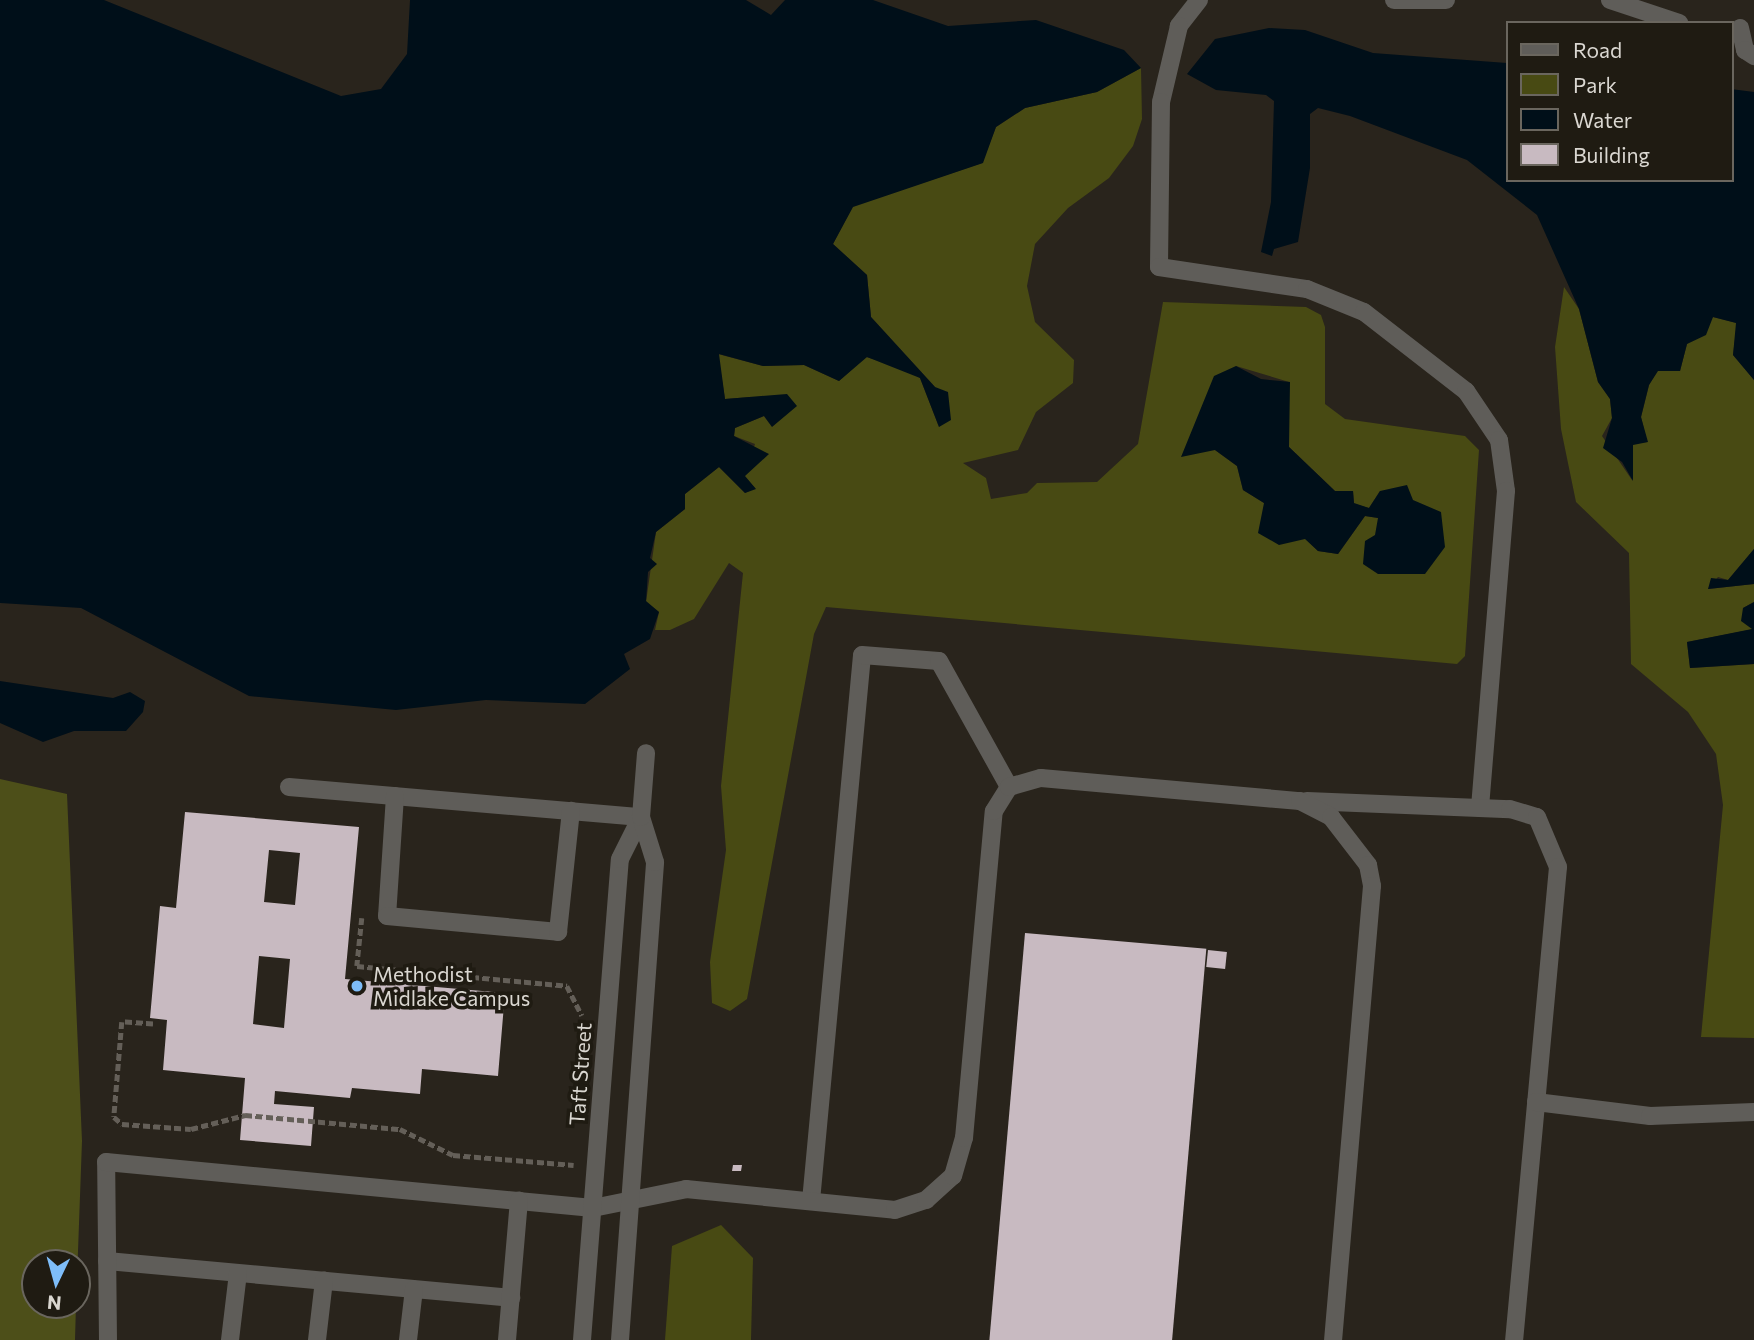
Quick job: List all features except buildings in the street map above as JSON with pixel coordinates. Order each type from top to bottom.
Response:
[{"type":"street","points":[[1199,0],[1179,26],[1161,102],[1159,267],[1307,289],[1364,312],[1465,391],[1504,454],[1480,807]]},
{"type":"street","points":[[1394,0],[1446,0]]},
{"type":"street","points":[[1610,0],[1673,21]]},
{"type":"street","points":[[1742,28],[1745,50],[1754,56]]},
{"type":"street","points":[[811,1201],[862,655],[939,661],[1009,787]]},
{"type":"street","name":"Taft Street","points":[[620,1340],[654,862],[641,817],[646,753]]},
{"type":"street","points":[[108,1340],[106,1161],[593,1208],[630,1195],[711,1189],[895,1210],[926,1200],[953,1176],[964,1138],[994,811],[1009,787],[1041,778],[1300,801],[1480,807],[1537,817],[1558,867],[1514,1340]]},
{"type":"street","points":[[289,787],[641,817]]},
{"type":"street","points":[[395,796],[387,916],[545,931],[558,932],[571,811]]},
{"type":"street","points":[[1300,801],[1331,817],[1360,848],[1372,886],[1333,1340]]},
{"type":"street","name":"Taft Street","points":[[582,1340],[620,859],[641,817]]},
{"type":"street","points":[[1536,1102],[1650,1116],[1754,1112]]},
{"type":"street","points":[[507,1340],[519,1201]]},
{"type":"street","points":[[107,1261],[511,1298]]},
{"type":"street","points":[[230,1340],[238,1273]]},
{"type":"street","points":[[317,1340],[324,1280]]},
{"type":"street","points":[[408,1340],[414,1289]]},
{"type":"path","points":[[362,912],[357,966],[567,986],[584,1029]]},
{"type":"path","points":[[153,1024],[122,1021],[117,1122],[191,1129],[245,1115],[400,1129],[453,1155],[575,1164]]},
{"type":"path","points":[[571,1205],[575,1151]]},
{"type":"green space","points":[[1141,68],[1142,119],[1133,146],[1109,178],[1068,208],[1035,244],[1027,286],[1035,322],[1074,360],[1073,383],[1036,412],[1018,450],[963,463],[986,478],[991,499],[1027,493],[1037,483],[1097,482],[1138,444],[1163,302],[1306,307],[1321,315],[1325,327],[1325,404],[1345,419],[1465,436],[1479,450],[1465,656],[1457,664],[826,607],[814,634],[747,999],[730,1011],[712,1003],[710,962],[726,850],[721,786],[743,573],[729,563],[694,619],[670,630],[655,630],[659,612],[646,602],[656,532],[685,509],[685,494],[719,467],[745,493],[755,488],[744,476],[755,444],[734,436],[735,428],[764,416],[772,427],[752,397],[725,399],[718,354],[763,366],[804,365],[839,381],[866,357],[902,367],[920,378],[939,427],[935,387],[871,317],[867,275],[833,244],[853,206],[982,163],[996,127],[1025,108],[1097,92]],"holes":[[[1236,366],[1289,382],[1289,447],[1335,491],[1353,491],[1354,504],[1369,508],[1380,491],[1402,574],[1378,574],[1379,518],[1365,516],[1338,554],[1318,551],[1306,539],[1291,538],[1264,503],[1243,490],[1237,466],[1215,450]]]},
{"type":"green space","points":[[1564,287],[1579,309],[1598,382],[1610,399],[1612,418],[1602,436],[1632,480],[1632,444],[1647,442],[1641,417],[1649,385],[1657,371],[1680,371],[1687,344],[1713,317],[1737,323],[1733,355],[1754,380],[1754,549],[1728,580],[1718,577],[1708,589],[1754,584],[1754,602],[1743,608],[1754,629],[1687,642],[1690,668],[1754,664],[1754,1038],[1701,1037],[1723,805],[1716,754],[1688,712],[1631,664],[1629,553],[1576,502],[1561,429],[1555,347]]},
{"type":"green space","points":[[721,1225],[753,1258],[751,1340],[665,1340],[672,1246]]},
{"type":"shaded area","points":[[0,779],[67,794],[82,1141],[78,1249],[21,1249],[21,1319],[76,1319],[75,1340],[0,1340]]},
{"type":"water","points":[[0,0],[104,0],[341,96],[381,89],[407,54],[410,0],[746,0],[771,15],[785,0],[873,0],[948,26],[1036,20],[1124,50],[1141,68],[1097,92],[1025,108],[996,127],[983,163],[853,207],[833,244],[867,275],[871,317],[935,387],[948,392],[951,420],[939,427],[920,378],[867,357],[839,381],[804,365],[763,366],[719,354],[725,399],[787,394],[797,406],[772,427],[764,416],[735,428],[734,436],[769,454],[745,476],[756,489],[745,493],[719,467],[685,494],[685,509],[656,532],[650,558],[657,564],[648,572],[646,601],[659,612],[650,639],[624,654],[630,669],[585,704],[486,700],[396,710],[249,696],[81,608],[0,603]]},
{"type":"water","points":[[1269,28],[1305,30],[1373,53],[1506,63],[1506,182],[1733,182],[1733,89],[1754,92],[1754,380],[1733,355],[1736,323],[1713,317],[1706,335],[1687,344],[1680,371],[1658,371],[1649,385],[1641,417],[1648,442],[1633,445],[1633,481],[1622,462],[1603,448],[1612,418],[1610,399],[1598,382],[1579,309],[1537,215],[1467,160],[1350,116],[1318,108],[1310,114],[1310,168],[1298,242],[1274,249],[1272,256],[1261,252],[1271,202],[1274,101],[1266,95],[1216,90],[1187,74],[1215,39]]},
{"type":"water","points":[[1236,366],[1261,379],[1290,382],[1289,447],[1335,491],[1353,491],[1354,503],[1369,508],[1380,491],[1407,485],[1413,500],[1441,512],[1445,547],[1425,574],[1378,574],[1363,564],[1365,541],[1375,535],[1378,518],[1365,516],[1338,554],[1318,551],[1305,539],[1279,545],[1258,533],[1264,503],[1243,490],[1237,466],[1215,450],[1181,457],[1214,376]]},
{"type":"water","points":[[1754,549],[1754,584],[1708,589],[1711,578],[1728,580]]},
{"type":"water","points":[[1754,602],[1754,664],[1690,668],[1687,642],[1752,629],[1741,621],[1743,608]]},
{"type":"water","points":[[0,681],[113,698],[130,692],[145,701],[143,712],[126,731],[74,731],[43,742],[0,723]]},
{"type":"place","name":"Methodist Midlake Campus","points":[[357,986]]}]
